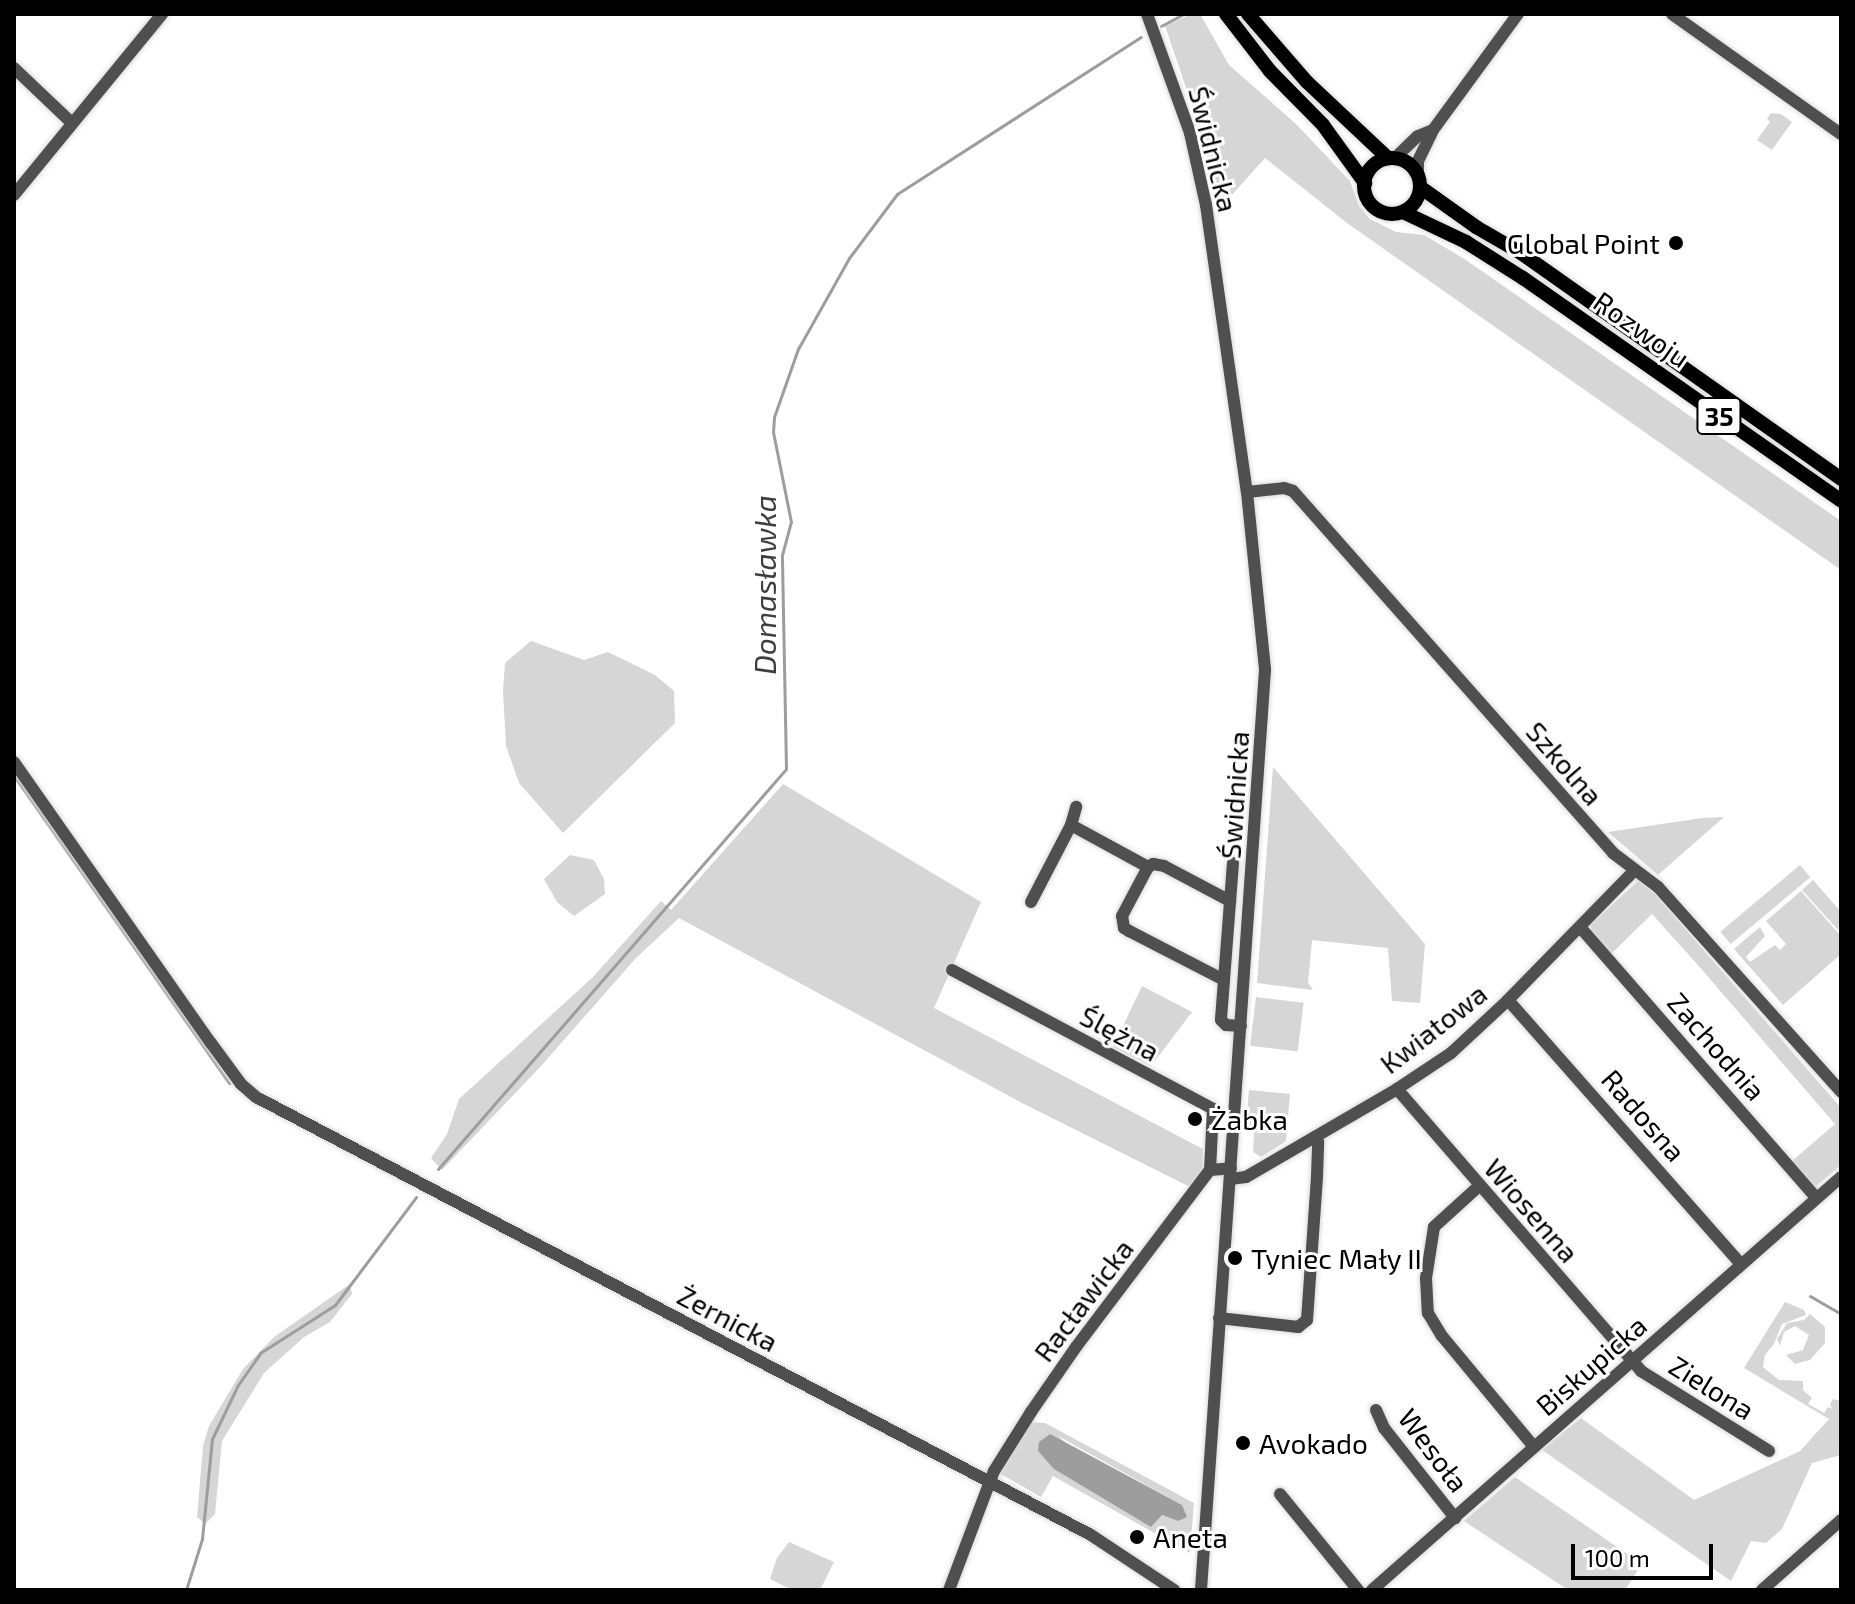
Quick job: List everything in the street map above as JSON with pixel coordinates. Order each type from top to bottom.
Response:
[{"type":"main road","name":"35","points":[[1226,14],[1270,71],[1323,125],[1365,183],[1367,198],[1378,211],[1389,216],[1405,213]]},
{"type":"main road","name":"35","points":[[1248,14],[1307,82],[1392,157],[1408,163],[1419,181]]},
{"type":"main road","points":[[1365,183],[1370,168],[1392,157]]},
{"type":"main road","points":[[1405,213],[1414,204],[1419,181]]},
{"type":"main road","name":"Rozwoju","points":[[1419,181],[1476,227],[1533,261],[1841,479]]},
{"type":"main road","name":"Rozwoju","points":[[1405,213],[1466,242],[1523,278],[1841,501]]},
{"type":"street","points":[[14,195],[162,14]]},
{"type":"street","name":"Świdnicka","points":[[1147,14],[1199,166],[1247,492],[1265,670],[1201,1590]]},
{"type":"street","points":[[1419,181],[1418,161],[1433,130],[1518,14]]},
{"type":"street","points":[[1672,14],[1841,134]]},
{"type":"street","points":[[14,68],[72,123]]},
{"type":"street","points":[[1392,157],[1418,136],[1433,130]]},
{"type":"street","name":"Szkolna","points":[[1247,492],[1284,488],[1293,491],[1604,843],[1634,871],[1658,887],[1841,1092]]},
{"type":"street","name":"Żernicka","points":[[14,762],[211,1043],[241,1084],[256,1097],[1102,1541],[1174,1590]]},
{"type":"street","points":[[1031,902],[1071,825],[1076,807]]},
{"type":"street","points":[[1071,825],[1148,867],[1164,866],[1230,901]]},
{"type":"street","points":[[1233,863],[1221,1020],[1226,1025],[1241,1026]]},
{"type":"street","points":[[1148,867],[1122,916],[1124,928],[1224,980]]},
{"type":"street","name":"Kwiatowa","points":[[1230,1174],[1246,1177],[1397,1089],[1451,1053],[1508,1000],[1634,871]]},
{"type":"street","name":"Zachodnia","points":[[1580,927],[1816,1198]]},
{"type":"street","name":"Ślężna","points":[[952,970],[1213,1109],[1210,1170]]},
{"type":"street","name":"Radosna","points":[[1508,1000],[1741,1264]]},
{"type":"street","name":"Wiosenna","points":[[1397,1089],[1632,1362]]},
{"type":"street","points":[[1219,1318],[1298,1327],[1307,1320],[1317,1176],[1315,1137]]},
{"type":"street","points":[[1210,1170],[1230,1174]]},
{"type":"street","name":"Racławicka","points":[[949,1590],[1005,1451],[1076,1347],[1210,1170]]},
{"type":"street","name":"Biskupicka","points":[[1372,1590],[1841,1177]]},
{"type":"street","points":[[1479,1186],[1434,1227],[1426,1278],[1428,1313],[1442,1336],[1534,1447]]},
{"type":"street","name":"Zielona","points":[[1632,1362],[1769,1451]]},
{"type":"street","name":"Wesoła","points":[[1376,1410],[1384,1428],[1455,1518]]},
{"type":"street","points":[[1280,1494],[1358,1590]]},
{"type":"street","points":[[1762,1590],[1841,1520]]},
{"type":"shaded area","points":[[1191,14],[1200,14],[1229,65],[1296,124],[1350,181],[1359,206],[1370,219],[1396,232],[1424,235],[1463,258],[1841,521],[1841,570],[1347,223],[1265,158],[1221,207],[1196,117],[1165,26]]},
{"type":"shaded area","points":[[1771,113],[1781,114],[1792,122],[1772,150],[1757,140],[1770,122],[1767,119]]},
{"type":"shaded area","points":[[531,641],[584,660],[608,652],[655,675],[674,691],[675,723],[563,833],[519,783],[506,746],[505,663]]},
{"type":"shaded area","points":[[1273,767],[1425,944],[1420,1003],[1392,1001],[1388,948],[1312,940],[1308,983],[1313,990],[1257,983]]},
{"type":"shaded area","points":[[783,784],[981,902],[934,1008],[1203,1149],[1202,1176],[1194,1189],[1022,1103],[679,918],[636,958],[541,1066],[442,1170],[431,1158],[447,1134],[459,1099],[592,978],[661,901],[671,910]]},
{"type":"shaded area","points":[[1724,817],[1658,875],[1608,832],[1702,818]]},
{"type":"shaded area","points":[[570,855],[594,860],[604,879],[605,894],[574,916],[557,902],[544,879]]},
{"type":"shaded area","points":[[1800,865],[1810,877],[1731,944],[1720,932]]},
{"type":"shaded area","points":[[1813,880],[1841,912],[1838,930],[1802,890]]},
{"type":"shaded area","points":[[1638,881],[1653,892],[1841,1108],[1841,1165],[1815,1187],[1792,1161],[1835,1124],[1697,964],[1652,914],[1611,954],[1591,931],[1591,924]]},
{"type":"shaded area","points":[[1801,891],[1841,936],[1841,954],[1783,1005],[1734,949],[1760,927],[1765,936],[1746,957],[1750,962],[1775,945],[1780,950],[1786,944],[1766,921]]},
{"type":"shaded area","points":[[1142,986],[1192,1012],[1151,1066],[1113,1047]]},
{"type":"shaded area","points":[[1256,997],[1304,1003],[1298,1051],[1250,1046]]},
{"type":"shaded area","points":[[1249,1090],[1290,1094],[1286,1141],[1261,1157],[1253,1152],[1254,1134],[1246,1125]]},
{"type":"shaded area","points":[[350,1284],[352,1294],[330,1322],[304,1337],[264,1373],[222,1441],[215,1514],[205,1524],[197,1517],[203,1446],[209,1426],[243,1369],[274,1337]]},
{"type":"shaded area","points":[[1785,1302],[1804,1310],[1806,1315],[1782,1324],[1774,1344],[1765,1355],[1763,1367],[1779,1380],[1803,1381],[1803,1390],[1812,1398],[1808,1404],[1824,1413],[1828,1407],[1832,1409],[1830,1404],[1833,1399],[1841,1401],[1841,1455],[1812,1463],[1782,1529],[1766,1543],[1751,1541],[1731,1581],[1542,1450],[1581,1418],[1694,1500],[1800,1451],[1829,1419],[1744,1368]]},
{"type":"shaded area","points":[[1810,1314],[1825,1327],[1825,1343],[1810,1360],[1795,1364],[1786,1355],[1803,1350],[1809,1335],[1795,1326],[1784,1332],[1780,1346],[1777,1339],[1787,1323],[1804,1320]]},
{"type":"shaded area","points":[[1031,1422],[1045,1423],[1194,1503],[1190,1553],[1053,1476],[1041,1497],[999,1473]],"holes":[[[1058,1436],[1182,1505],[1178,1521],[1162,1515],[1156,1520]]]},
{"type":"shaded area","points":[[1050,1434],[1182,1505],[1187,1517],[1178,1521],[1162,1515],[1151,1527],[1054,1469],[1038,1451],[1039,1442]]},
{"type":"shaded area","points":[[1515,1477],[1642,1564],[1625,1590],[1568,1590],[1464,1521]]},
{"type":"shaded area","points":[[789,1542],[834,1562],[820,1590],[792,1590],[770,1579],[777,1558]]},
{"type":"waterway","name":"Domasławka","points":[[1161,26],[1184,14]]},
{"type":"waterway","name":"Domasławka","points":[[438,1169],[786,769],[782,555],[791,522],[773,432],[774,417],[798,349],[849,258],[897,194],[1141,37]]},
{"type":"waterway","points":[[14,776],[229,1083]]},
{"type":"waterway","name":"Domasławka","points":[[186,1590],[202,1539],[212,1439],[238,1385],[260,1353],[335,1305],[416,1197]]},
{"type":"waterway","points":[[1810,1296],[1841,1314]]},
{"type":"place","name":"Global Point","points":[[1676,243]]},
{"type":"place","name":"Żabka","points":[[1195,1119]]},
{"type":"place","name":"Tyniec Mały II","points":[[1235,1258]]},
{"type":"place","name":"Avokado","points":[[1243,1443]]},
{"type":"place","name":"Aneta","points":[[1137,1537]]}]
